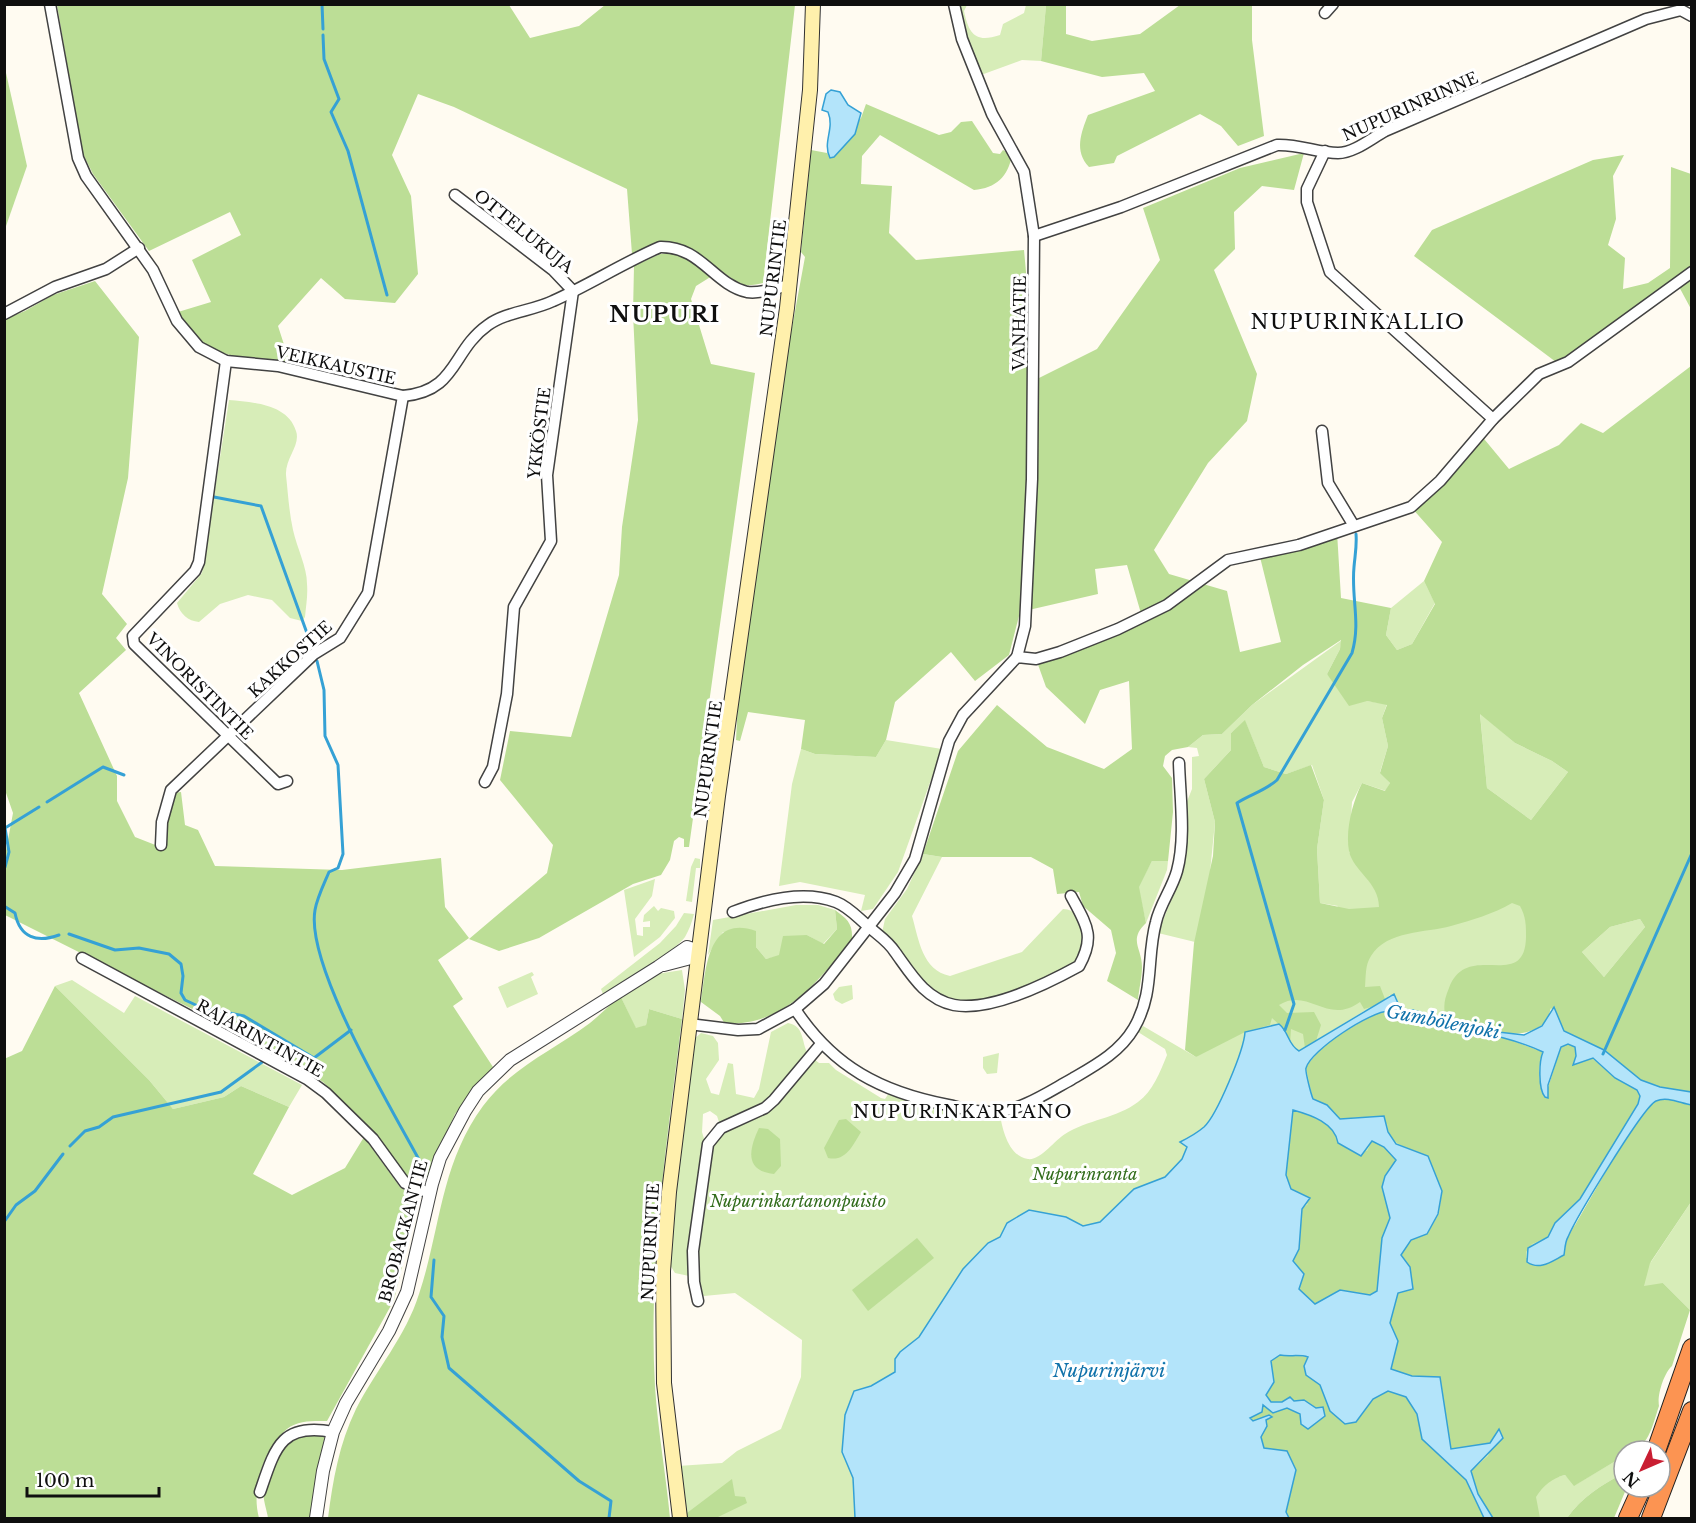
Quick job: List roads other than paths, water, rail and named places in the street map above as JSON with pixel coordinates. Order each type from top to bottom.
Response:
[{"type":"highway","points":[[1660,1439],[1692,1348]]},
{"type":"highway","points":[[1658,1518],[1692,1411]]},
{"type":"highway","points":[[1651,1518],[1681,1443]]},
{"type":"highway","points":[[1628,1518],[1637,1499]]},
{"type":"main road","name":"NUPURINTIE","points":[[680,1518],[664,1383],[663,1271],[677,1113],[789,285],[810,90],[813,4]]},
{"type":"street","name":"VEIKKAUSTIE","points":[[50,4],[78,158],[86,176],[139,248],[187,336],[199,347],[226,362],[278,366],[403,396],[433,389],[449,374],[479,332],[489,324],[573,291],[660,247],[669,247],[699,258],[723,279],[749,292],[789,285]]},
{"type":"street","name":"VANHATIE","points":[[954,4],[962,39],[992,114],[1024,172],[1034,236],[1031,501],[1025,626],[1017,657]]},
{"type":"street","name":"NUPURINRINNE","points":[[1034,236],[1121,207],[1278,145],[1296,144],[1339,153],[1349,150],[1385,131],[1646,19],[1681,10],[1692,16]]},
{"type":"street","points":[[1325,151],[1307,189],[1307,202],[1330,272],[1493,419]]},
{"type":"street","name":"OTTELUKUJA","points":[[455,195],[553,270],[573,291]]},
{"type":"street","points":[[4,314],[54,287],[106,269],[139,248]]},
{"type":"street","points":[[689,1024],[758,1029],[795,1009],[824,984],[896,893],[915,859],[955,728],[971,705],[1017,657],[1036,659],[1118,629],[1167,605],[1228,560],[1299,545],[1411,507],[1424,497],[1493,419],[1539,374],[1568,362],[1691,270]]},
{"type":"street","name":"YKKÖSTIE","points":[[486,782],[493,766],[507,694],[514,607],[551,541],[547,475],[573,291]]},
{"type":"street","name":"VINORISTINTIE","points":[[226,362],[199,562],[195,571],[133,636],[134,644],[278,784],[287,781]]},
{"type":"street","name":"KAKKOSTIE","points":[[161,845],[162,822],[171,790],[314,654],[340,638],[368,593],[403,396]]},
{"type":"street","points":[[1322,431],[1328,483],[1354,526]]},
{"type":"street","points":[[795,1009],[820,1044],[848,1066],[900,1093],[925,1101],[994,1112],[1030,1102],[1117,1050],[1136,1025],[1144,1007],[1150,978],[1156,921],[1176,873],[1180,855],[1179,763]]},
{"type":"street","points":[[734,912],[774,900],[821,898],[842,905],[886,940],[917,984],[929,993],[954,1005],[977,1005],[1037,986],[1079,966],[1090,941],[1086,924],[1071,896]]},
{"type":"street","name":"BROBACKANTIE","points":[[316,1518],[323,1472],[333,1431],[345,1403],[389,1331],[407,1292],[429,1193],[440,1158],[478,1091],[493,1074],[531,1046],[687,947],[699,951]]},
{"type":"street","name":"RAJARINTINTIE","points":[[82,958],[307,1079],[326,1093],[373,1139],[405,1183],[429,1193]]},
{"type":"street","points":[[698,1301],[694,1282],[693,1251],[708,1144],[721,1128],[758,1112],[774,1100],[820,1044]]},
{"type":"street","points":[[260,1492],[269,1465],[287,1436],[299,1430],[313,1428],[333,1431]]},
{"type":"water","points":[[831,90],[840,92],[848,105],[861,113],[855,134],[834,157],[830,158],[827,146],[830,118],[828,112],[822,110],[826,94]]},
{"type":"water","name":"Nupurinjärvi","points":[[1394,994],[1401,1010],[1413,1010],[1481,1030],[1524,1035],[1542,1026],[1554,1007],[1564,1031],[1604,1050],[1641,1080],[1660,1087],[1691,1092],[1691,1105],[1665,1099],[1656,1101],[1649,1108],[1610,1164],[1583,1209],[1567,1239],[1564,1255],[1537,1266],[1527,1262],[1528,1248],[1548,1237],[1555,1223],[1580,1199],[1638,1104],[1640,1096],[1637,1090],[1615,1078],[1593,1058],[1573,1065],[1576,1056],[1575,1047],[1568,1044],[1561,1047],[1548,1085],[1548,1098],[1543,1093],[1540,1082],[1543,1052],[1506,1039],[1389,1011],[1356,1024],[1330,1042],[1310,1060],[1306,1068],[1313,1099],[1327,1105],[1340,1119],[1384,1116],[1388,1132],[1396,1144],[1428,1156],[1442,1191],[1438,1214],[1427,1234],[1411,1240],[1401,1255],[1410,1267],[1413,1289],[1398,1293],[1390,1323],[1398,1341],[1391,1369],[1412,1376],[1440,1377],[1451,1449],[1490,1443],[1499,1429],[1503,1438],[1471,1471],[1478,1494],[1493,1518],[1484,1518],[1466,1480],[1422,1439],[1417,1414],[1406,1397],[1388,1391],[1373,1399],[1356,1422],[1345,1424],[1330,1411],[1320,1385],[1306,1375],[1304,1366],[1308,1357],[1280,1355],[1271,1361],[1274,1382],[1266,1395],[1271,1402],[1282,1402],[1290,1397],[1294,1401],[1304,1400],[1316,1408],[1323,1407],[1325,1416],[1308,1429],[1301,1424],[1300,1414],[1287,1408],[1273,1413],[1263,1405],[1262,1412],[1250,1418],[1253,1421],[1269,1415],[1272,1417],[1266,1420],[1267,1426],[1261,1437],[1264,1448],[1287,1451],[1296,1470],[1286,1512],[1289,1518],[855,1518],[853,1478],[842,1452],[845,1415],[854,1391],[871,1386],[895,1372],[895,1359],[919,1337],[963,1269],[988,1243],[1000,1237],[1007,1223],[1029,1210],[1066,1217],[1083,1226],[1100,1222],[1134,1189],[1165,1177],[1182,1159],[1187,1147],[1180,1142],[1204,1127],[1216,1110],[1235,1067],[1245,1032],[1279,1024],[1299,1051]],"holes":[[[1293,1110],[1314,1117],[1327,1125],[1336,1136],[1338,1143],[1361,1156],[1372,1141],[1384,1147],[1396,1160],[1385,1176],[1382,1187],[1390,1218],[1382,1238],[1377,1291],[1370,1295],[1340,1290],[1315,1304],[1299,1289],[1304,1274],[1293,1261],[1299,1249],[1302,1209],[1310,1198],[1291,1189],[1286,1175]]]},
{"type":"waterway","points":[[322,4],[323,29]]},
{"type":"waterway","points":[[323,35],[324,59],[339,99],[331,112],[348,151],[387,295]]},
{"type":"waterway","points":[[214,497],[261,506],[312,647]]},
{"type":"waterway","points":[[1285,1030],[1294,1004],[1237,803],[1277,780],[1352,653],[1356,631],[1353,578],[1356,534]]},
{"type":"waterway","points":[[317,661],[324,690],[325,736],[338,765],[343,854],[338,868],[329,872],[317,901],[316,935],[324,967],[337,1002],[374,1078],[424,1169]]},
{"type":"waterway","points":[[47,802],[103,767],[124,775]]},
{"type":"waterway","points":[[5,867],[9,852],[5,828],[39,807]]},
{"type":"waterway","points":[[1603,1054],[1692,853]]},
{"type":"waterway","points":[[4,906],[15,913],[25,933],[37,938],[59,935]]},
{"type":"waterway","points":[[69,934],[115,950],[139,948],[169,954],[181,964],[183,976],[181,993],[185,1000],[200,1007],[244,1016],[314,1058],[351,1030]]},
{"type":"waterway","points":[[272,1055],[287,1043]]},
{"type":"waterway","points":[[70,1146],[85,1131],[99,1127],[113,1117],[221,1092],[265,1060]]},
{"type":"waterway","points":[[4,1222],[16,1205],[35,1191],[63,1154]]},
{"type":"waterway","points":[[434,1260],[431,1297],[444,1316],[442,1337],[449,1368],[579,1481],[611,1501],[609,1518]]},
{"type":"district","name":"NUPURI","points":[[665,314]]},
{"type":"district","name":"NUPURINKALLIO","points":[[1358,322]]},
{"type":"district","name":"NUPURINKARTANO","points":[[963,1112]]},
{"type":"water label","name":"Gumbölenjoki","points":[[1443,1022]]},
{"type":"park label","name":"Nupurinranta","points":[[1085,1174]]},
{"type":"park label","name":"Nupurinkartanonpuisto","points":[[798,1201]]}]
